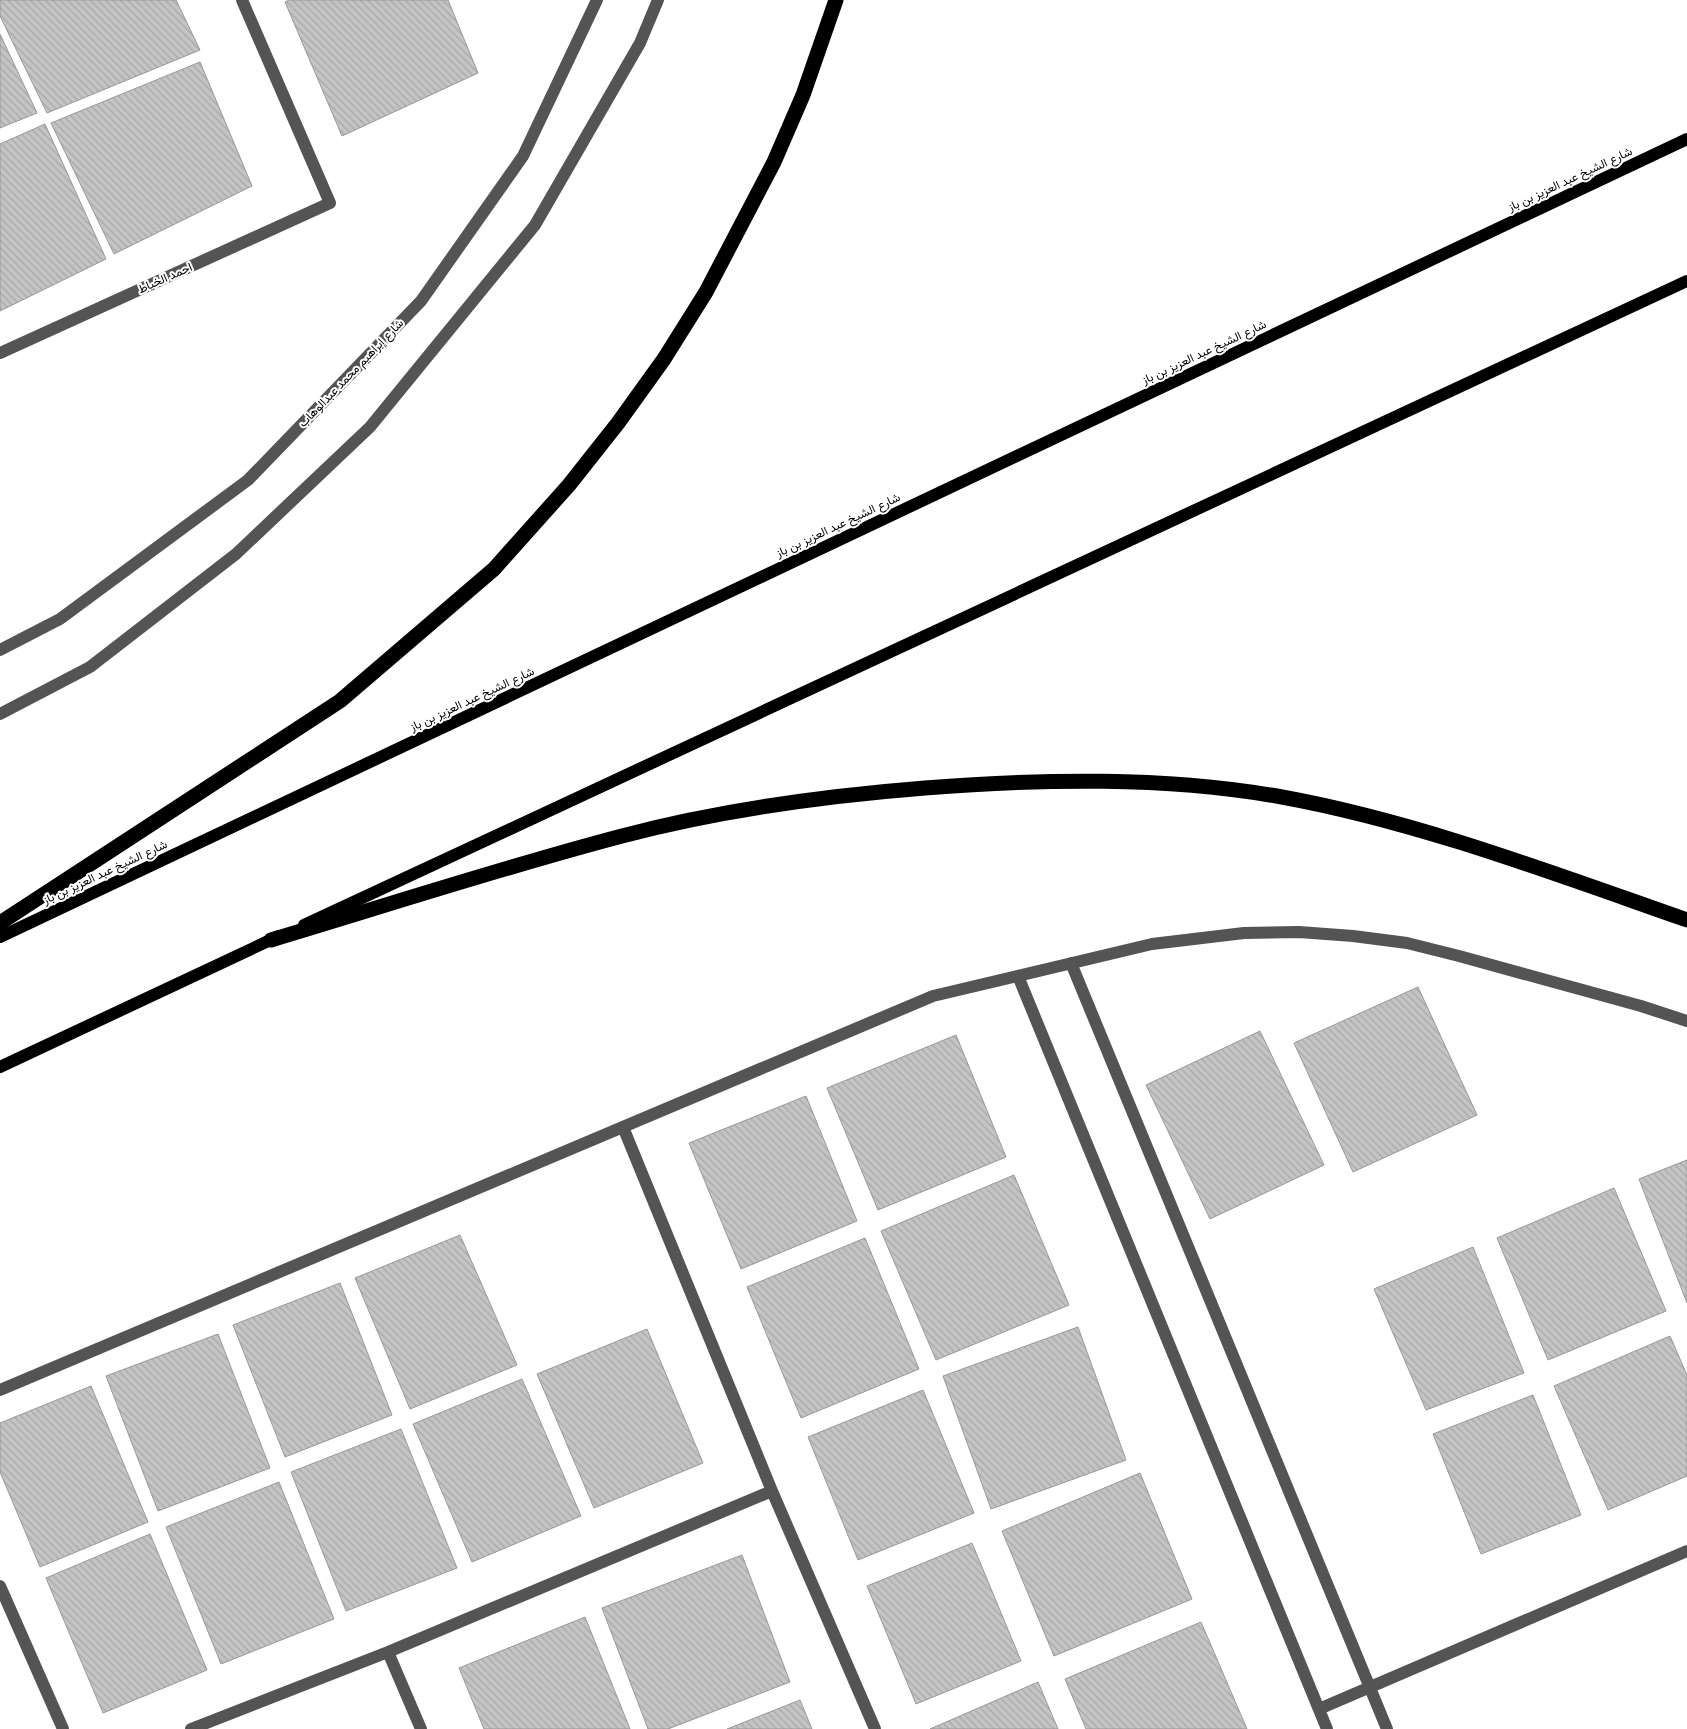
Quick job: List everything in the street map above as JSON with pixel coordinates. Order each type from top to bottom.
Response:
[{"type":"highway","points":[[0,923],[340,701],[494,569],[569,485],[618,423],[664,359],[706,292],[774,162],[803,95],[836,0]]},
{"type":"highway","points":[[272,940],[624,835],[708,818],[791,803],[875,792],[971,784],[1068,781],[1155,783],[1223,788],[1282,797],[1339,809],[1526,864],[1687,920]]},
{"type":"main road","name":"شارع الشيخ عبد العزيز بن باز","points":[[0,937],[1687,139]]},
{"type":"main road","points":[[0,1067],[1687,281]]},
{"type":"street","name":"احمد الخياط","points":[[0,353],[330,203],[242,0]]},
{"type":"street","name":"شارع إبراهيم محمد عبدالوهاب","points":[[0,650],[60,619],[248,480],[421,301],[523,156],[597,0]]},
{"type":"street","points":[[0,714],[90,667],[229,560],[370,427],[535,225],[640,43],[658,0]]},
{"type":"street","points":[[0,1390],[933,996],[1152,944],[1244,933],[1298,932],[1353,936],[1407,944],[1459,956],[1641,1006],[1687,1021]]},
{"type":"street","points":[[1071,963],[1387,1729]]},
{"type":"street","points":[[1018,976],[1327,1729]]},
{"type":"street","points":[[623,1127],[772,1491],[875,1729]]},
{"type":"street","points":[[191,1729],[388,1652],[772,1491]]},
{"type":"street","points":[[1319,1709],[1687,1551]]},
{"type":"street","points":[[0,1586],[63,1729]]},
{"type":"street","points":[[388,1652],[421,1729]]},
{"type":"building","points":[[0,0],[176,0],[200,50],[47,113],[0,16]]},
{"type":"building","points":[[289,0],[448,0],[478,73],[342,136],[285,2]]},
{"type":"building","points":[[0,34],[37,113],[0,128]]},
{"type":"building","points":[[200,62],[252,186],[114,254],[51,123]]},
{"type":"building","points":[[45,124],[106,259],[0,311],[0,144]]},
{"type":"building","points":[[1418,987],[1477,1115],[1353,1172],[1294,1043]]},
{"type":"building","points":[[1260,1031],[1324,1165],[1210,1219],[1146,1085]]},
{"type":"building","points":[[956,1035],[1006,1157],[878,1210],[827,1088]]},
{"type":"building","points":[[806,1096],[857,1221],[741,1269],[689,1143]]},
{"type":"building","points":[[1687,1160],[1687,1303],[1639,1179]]},
{"type":"building","points":[[1014,1175],[1069,1305],[936,1360],[881,1231]]},
{"type":"building","points":[[1614,1188],[1666,1311],[1548,1360],[1497,1238]]},
{"type":"building","points":[[460,1235],[517,1365],[410,1409],[355,1278]]},
{"type":"building","points":[[865,1238],[919,1369],[801,1418],[747,1287]]},
{"type":"building","points":[[1473,1247],[1524,1373],[1426,1410],[1374,1289]]},
{"type":"building","points":[[340,1283],[392,1415],[285,1457],[233,1325]]},
{"type":"building","points":[[1078,1327],[1126,1460],[991,1509],[943,1376]]},
{"type":"building","points":[[647,1329],[703,1463],[594,1508],[537,1374]]},
{"type":"building","points":[[218,1334],[270,1468],[158,1511],[106,1376]]},
{"type":"building","points":[[1670,1336],[1687,1375],[1687,1476],[1608,1510],[1554,1386]]},
{"type":"building","points":[[522,1379],[581,1516],[472,1562],[413,1424]]},
{"type":"building","points":[[91,1386],[148,1522],[40,1567],[0,1472],[0,1423]]},
{"type":"building","points":[[923,1390],[974,1513],[858,1560],[808,1437]]},
{"type":"building","points":[[1533,1395],[1581,1515],[1481,1554],[1433,1434]]},
{"type":"building","points":[[401,1429],[457,1568],[346,1611],[291,1472]]},
{"type":"building","points":[[1140,1473],[1192,1599],[1054,1656],[1002,1531]]},
{"type":"building","points":[[279,1482],[334,1619],[221,1664],[166,1527]]},
{"type":"building","points":[[150,1534],[207,1670],[103,1713],[46,1578]]},
{"type":"building","points":[[972,1543],[1021,1661],[916,1704],[867,1586]]},
{"type":"building","points":[[742,1555],[790,1682],[668,1729],[648,1729],[602,1608]]},
{"type":"building","points":[[585,1617],[630,1729],[484,1729],[459,1668]]},
{"type":"building","points":[[1201,1622],[1247,1729],[1086,1729],[1065,1679]]},
{"type":"building","points":[[1038,1682],[1058,1729],[930,1729]]},
{"type":"building","points":[[800,1700],[812,1729],[727,1729]]}]
